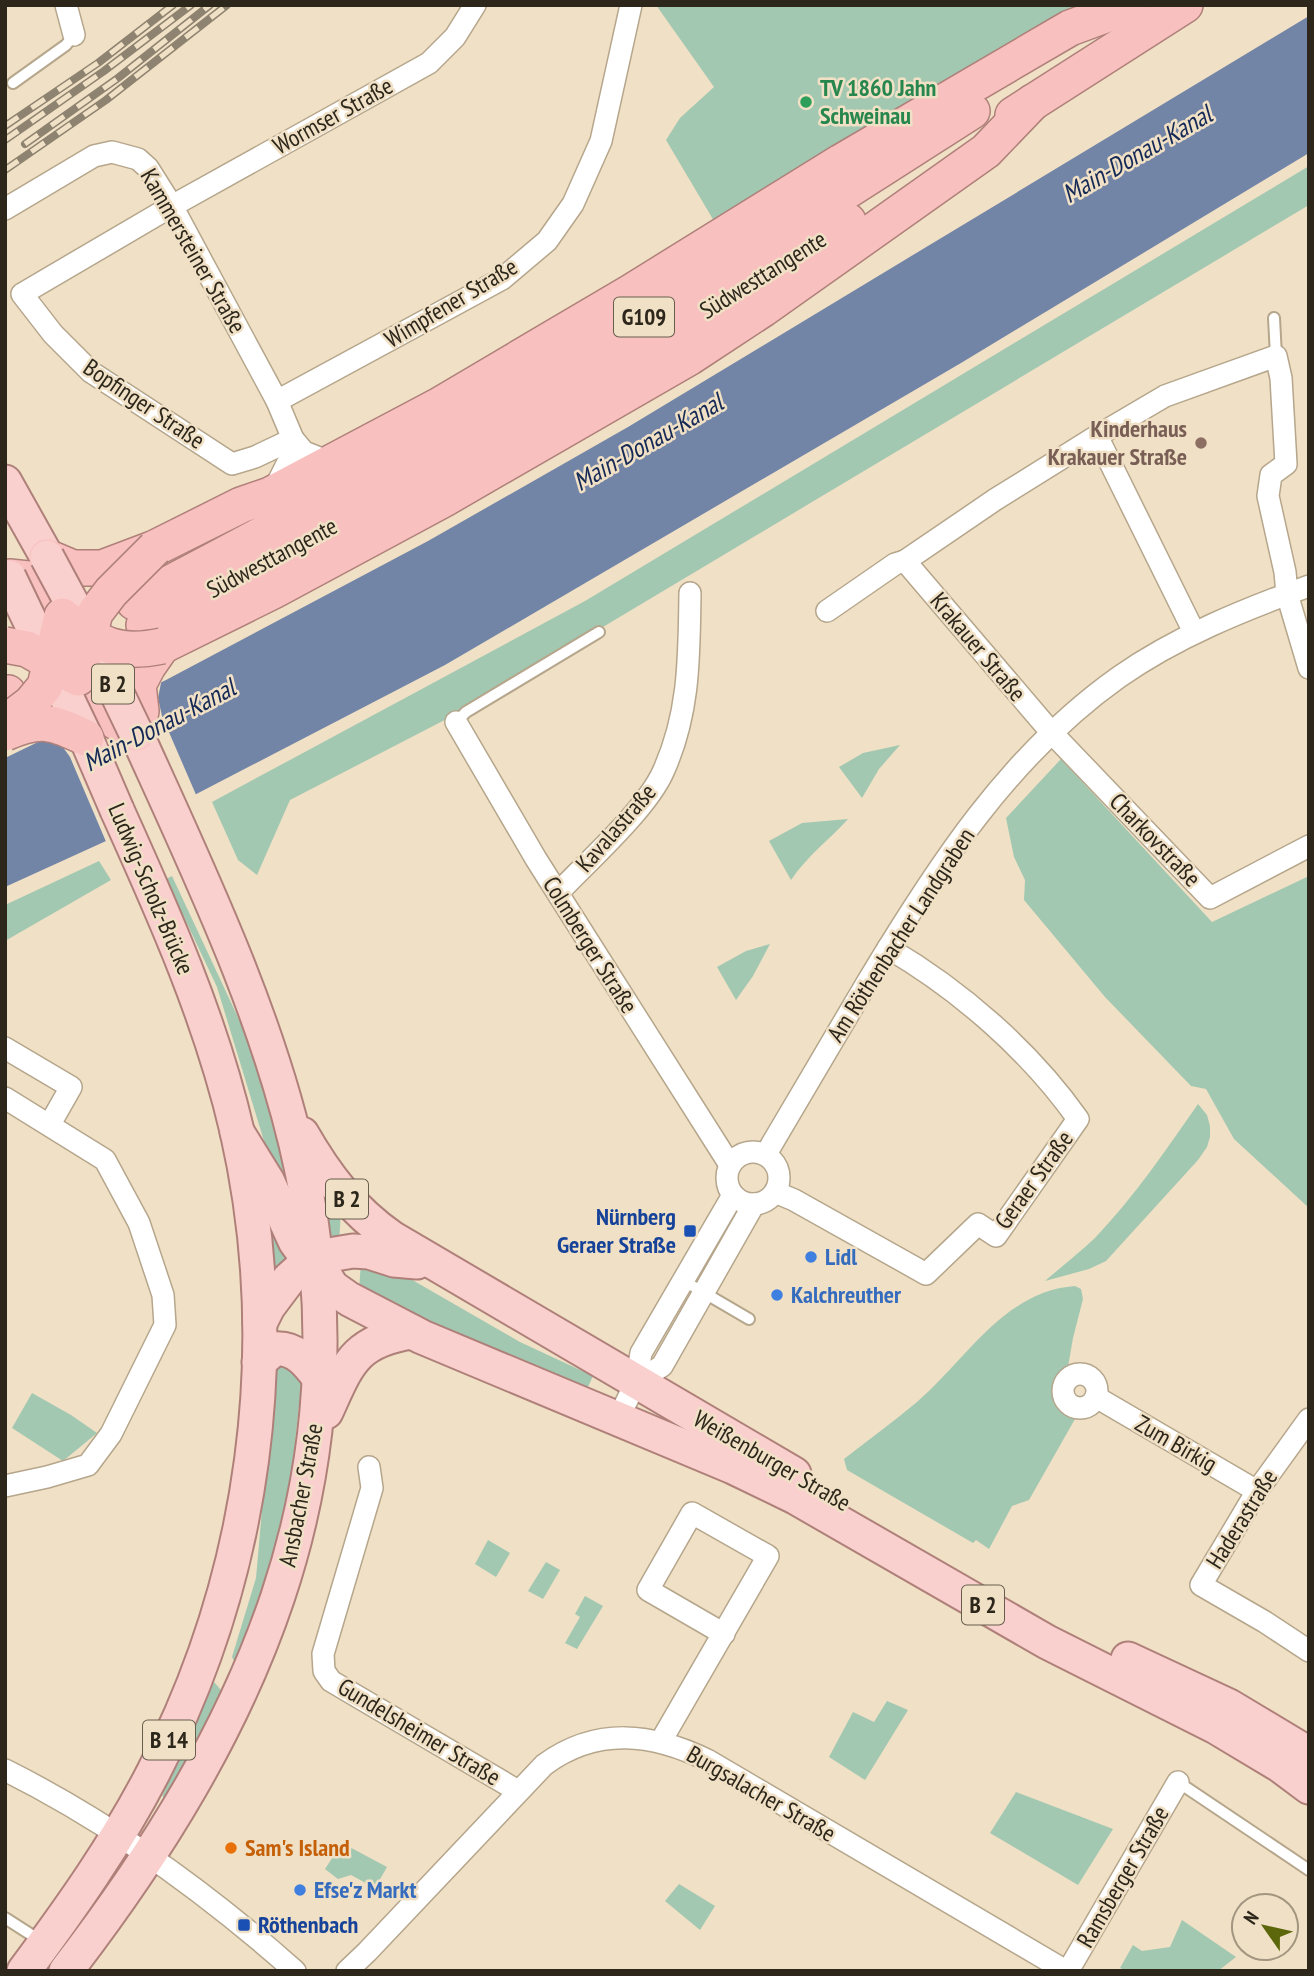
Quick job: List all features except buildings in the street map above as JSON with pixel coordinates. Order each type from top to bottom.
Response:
[{"type":"highway","points":[[47,557],[73,568],[94,569],[113,565],[155,548],[241,505],[270,495],[461,393],[841,162],[1070,28],[1132,5]]},
{"type":"highway","name":"Südwesttangente","points":[[141,612],[322,502],[534,383],[746,256],[1137,5]]},
{"type":"highway","points":[[72,613],[141,612],[273,591],[444,499],[690,357],[763,309],[986,151],[1033,103],[1185,5]]},
{"type":"highway","points":[[7,574],[28,579],[41,599],[72,613],[111,647],[141,650],[141,612],[155,548]]},
{"type":"highway","points":[[5,645],[27,649],[65,671],[93,690],[109,718],[136,733],[141,711],[138,685],[148,666],[141,612]]},
{"type":"highway","points":[[7,703],[27,724],[40,722],[65,728],[81,726],[65,671],[72,613]]},
{"type":"highway","points":[[7,703],[31,703],[45,686],[65,671]]},
{"type":"main road","name":"B 2","points":[[5,482],[47,557]]},
{"type":"main road","name":"Ludwig-Scholz-Brücke","points":[[47,557],[72,613],[136,733],[195,864],[249,997],[286,1105]]},
{"type":"main road","points":[[7,574],[65,671]]},
{"type":"main road","name":"Ludwig-Scholz-Brücke","points":[[81,726],[152,886],[198,1003],[237,1132]]},
{"type":"main road","name":"Ansbacher Straße","points":[[24,1971],[60,1957],[149,1855],[209,1753],[247,1677],[285,1577],[299,1529],[316,1433],[320,1379],[317,1263],[302,1170],[286,1105]]},
{"type":"main road","name":"Weißenburger Straße","points":[[286,1105],[325,1172],[357,1210],[392,1238],[1010,1600],[1082,1637],[1212,1697],[1309,1754]]},
{"type":"main road","name":"B 2","points":[[237,1132],[268,1182],[295,1241],[303,1252],[317,1263]]},
{"type":"main road","name":"Ansbacher Straße","points":[[60,1957],[119,1834],[174,1729],[210,1641],[243,1520],[252,1465],[260,1323],[253,1233],[237,1132]]},
{"type":"main road","points":[[260,1323],[268,1307],[289,1279],[299,1270],[329,1255],[353,1251],[369,1252],[394,1260],[437,1265]]},
{"type":"main road","name":"Weißenburger Straße","points":[[317,1263],[332,1287],[340,1293],[412,1332],[733,1467],[795,1497],[1047,1642],[1216,1727],[1309,1787]]},
{"type":"main road","points":[[316,1433],[343,1373],[359,1352],[383,1338],[412,1332]]},
{"type":"main road","points":[[259,1362],[274,1349],[286,1349],[307,1362],[320,1379]]},
{"type":"main road","points":[[210,1641],[217,1661],[229,1676],[247,1677]]},
{"type":"street","points":[[66,5],[74,35]]},
{"type":"street","name":"Wormser Straße","points":[[172,206],[429,63],[455,37],[475,5]]},
{"type":"street","name":"Wimpfener Straße","points":[[277,401],[502,279],[547,240],[573,204],[601,141],[631,5]]},
{"type":"street","name":"Kammersteiner Straße","points":[[5,209],[94,156],[112,152],[138,159],[148,168],[172,206],[277,401],[293,439]]},
{"type":"street","name":"Bopfinger Straße","points":[[172,206],[22,294],[53,334],[91,372],[233,464],[293,439]]},
{"type":"street","points":[[827,611],[996,499],[1165,396],[1276,356],[1281,378],[1286,464],[1271,475],[1268,496],[1285,572],[1287,594],[1309,668]]},
{"type":"street","points":[[1097,436],[1194,632]]},
{"type":"street","points":[[293,439],[304,452],[332,463]]},
{"type":"street","points":[[270,495],[292,454],[293,439]]},
{"type":"street","name":"Krakauer Straße","points":[[905,561],[1051,732]]},
{"type":"street","name":"Am Röthenbacher Landgraben","points":[[766,1154],[888,948],[948,854],[1009,777],[1051,732],[1119,677],[1194,632],[1309,586]]},
{"type":"street","name":"Kavalastraße","points":[[558,893],[640,806],[663,774],[688,681],[690,593]]},
{"type":"street","name":"Colmberger Straße","points":[[456,722],[558,893],[730,1165]]},
{"type":"street","name":"Charkovstraße","points":[[1051,732],[1210,898],[1309,846]]},
{"type":"street","name":"Geraer Straße","points":[[775,1192],[926,1274],[978,1224],[996,1236],[1078,1119],[1045,1074],[985,1019],[914,964],[888,948]]},
{"type":"street","points":[[5,1048],[71,1087],[50,1124]]},
{"type":"street","points":[[5,1098],[105,1160],[139,1223],[163,1295],[165,1325],[111,1434],[88,1465],[5,1486]]},
{"type":"street","points":[[636,1382],[662,1366],[754,1205],[769,1199],[779,1186],[776,1164],[766,1154],[746,1152],[730,1165],[727,1180],[733,1195],[754,1205]]},
{"type":"street","points":[[618,1419],[636,1382],[641,1353],[733,1195]]},
{"type":"street","name":"Zum Birkig","points":[[1096,1397],[1257,1491]]},
{"type":"street","name":"Haderastraße","points":[[1309,1419],[1257,1491],[1201,1586],[1265,1622],[1309,1651]]},
{"type":"street","name":"Gundelsheimer Straße","points":[[369,1467],[372,1488],[323,1654],[324,1671],[331,1681],[518,1791]]},
{"type":"street","points":[[662,1741],[724,1633],[768,1556],[692,1513],[648,1590],[724,1633]]},
{"type":"street","name":"Burgsalacher Straße","points":[[347,1971],[544,1765],[582,1744],[620,1738],[662,1741],[709,1761],[1067,1971]]},
{"type":"street","points":[[5,1770],[76,1807],[119,1834],[235,1918],[295,1971]]},
{"type":"street","name":"Ramsberger Straße","points":[[1067,1971],[1178,1782]]},
{"type":"lane","points":[[13,83],[66,45],[74,35]]},
{"type":"lane","points":[[1274,318],[1276,356]]},
{"type":"lane","points":[[456,722],[466,712],[599,632]]},
{"type":"lane","points":[[684,1281],[749,1319]]},
{"type":"lane","points":[[1178,1782],[1309,1870]]},
{"type":"lane","points":[[5,1918],[60,1957]]},
{"type":"green space","name":"TV 1860 Jahn Schweinau","points":[[656,5],[1078,5],[714,221],[666,140],[680,118],[714,87]]},
{"type":"green space","points":[[1309,166],[1309,205],[464,710],[290,800],[257,875],[238,860],[212,802],[585,601]]},
{"type":"green space","points":[[900,745],[879,769],[862,798],[839,767],[863,753]]},
{"type":"green space","points":[[1061,759],[1212,922],[1309,876],[1309,1208],[1234,1139],[1206,1089],[1191,1086],[1105,997],[1024,900],[1025,880],[1014,857],[1006,818]]},
{"type":"green space","points":[[848,819],[811,855],[791,880],[769,841],[802,823]]},
{"type":"green space","points":[[99,861],[111,880],[5,941],[5,905]]},
{"type":"green space","points":[[172,876],[256,1056],[305,1240],[275,1177],[217,987],[166,879]]},
{"type":"green space","points":[[770,944],[736,1000],[717,967],[746,951]]},
{"type":"green space","points":[[1198,1104],[1207,1115],[1210,1137],[1198,1160],[1106,1261],[1089,1269],[1045,1281],[1089,1244],[1123,1206]]},
{"type":"green space","points":[[319,1179],[341,1209],[339,1245],[324,1247]]},
{"type":"green space","points":[[266,1204],[296,1262],[267,1293]]},
{"type":"green space","points":[[361,1261],[402,1274],[520,1342],[593,1376],[587,1389],[395,1310],[359,1291]]},
{"type":"green space","points":[[1075,1286],[1081,1289],[1083,1299],[1068,1367],[1054,1380],[1054,1400],[1058,1408],[1075,1419],[1029,1500],[1012,1506],[989,1549],[976,1540],[973,1543],[847,1470],[844,1459],[917,1402],[1007,1314],[1027,1300],[1050,1291]]},
{"type":"green space","points":[[281,1361],[302,1377],[285,1536],[236,1665],[232,1657],[256,1578],[270,1375]]},
{"type":"green space","points":[[32,1393],[97,1433],[63,1461],[12,1428]]},
{"type":"green space","points":[[488,1540],[510,1553],[496,1577],[475,1564]]},
{"type":"green space","points":[[546,1562],[560,1570],[543,1599],[528,1591]]},
{"type":"green space","points":[[585,1596],[603,1606],[577,1649],[565,1643],[580,1617],[575,1614]]},
{"type":"green space","points":[[214,1682],[228,1698],[172,1801],[162,1796]]},
{"type":"green space","points":[[887,1701],[908,1710],[865,1780],[829,1757],[853,1712],[874,1722]]},
{"type":"green space","points":[[1016,1792],[1113,1829],[1078,1885],[990,1833]]},
{"type":"green space","points":[[342,1843],[387,1867],[375,1888],[351,1875],[338,1879],[325,1869]]},
{"type":"green space","points":[[679,1884],[715,1906],[700,1930],[665,1901]]},
{"type":"green space","points":[[1182,1920],[1230,1953],[1230,1962],[1218,1971],[1127,1971],[1120,1968],[1133,1945],[1142,1951],[1170,1947]]},
{"type":"water","name":"Main-Donau-Kanal","points":[[1309,16],[1309,153],[961,363],[445,665],[106,841],[5,887],[5,758],[166,680],[428,541],[628,427]]},
{"type":"pier","points":[[162,678],[158,698],[162,716],[197,797],[107,844],[70,757],[60,743],[44,735]]},
{"type":"railway","points":[[5,126],[98,63],[173,5]]},
{"type":"railway","points":[[5,140],[104,71],[191,5]]},
{"type":"railway","points":[[25,144],[118,78],[210,5]]},
{"type":"railway","points":[[5,170],[106,100],[227,5]]},
{"type":"place","name":"TV 1860 Jahn Schweinau","points":[[806,102]]},
{"type":"place","name":"Kinderhaus Krakauer Straße","points":[[1201,443]]},
{"type":"place","name":"Nürnberg Geraer Straße","points":[[690,1231]]},
{"type":"place","name":"Lidl","points":[[811,1257]]},
{"type":"place","name":"Kalchreuther","points":[[777,1295]]},
{"type":"place","name":"Sam's Island","points":[[231,1848]]},
{"type":"place","name":"Efse'z Markt","points":[[300,1890]]},
{"type":"place","name":"Röthenbach","points":[[244,1925]]}]
